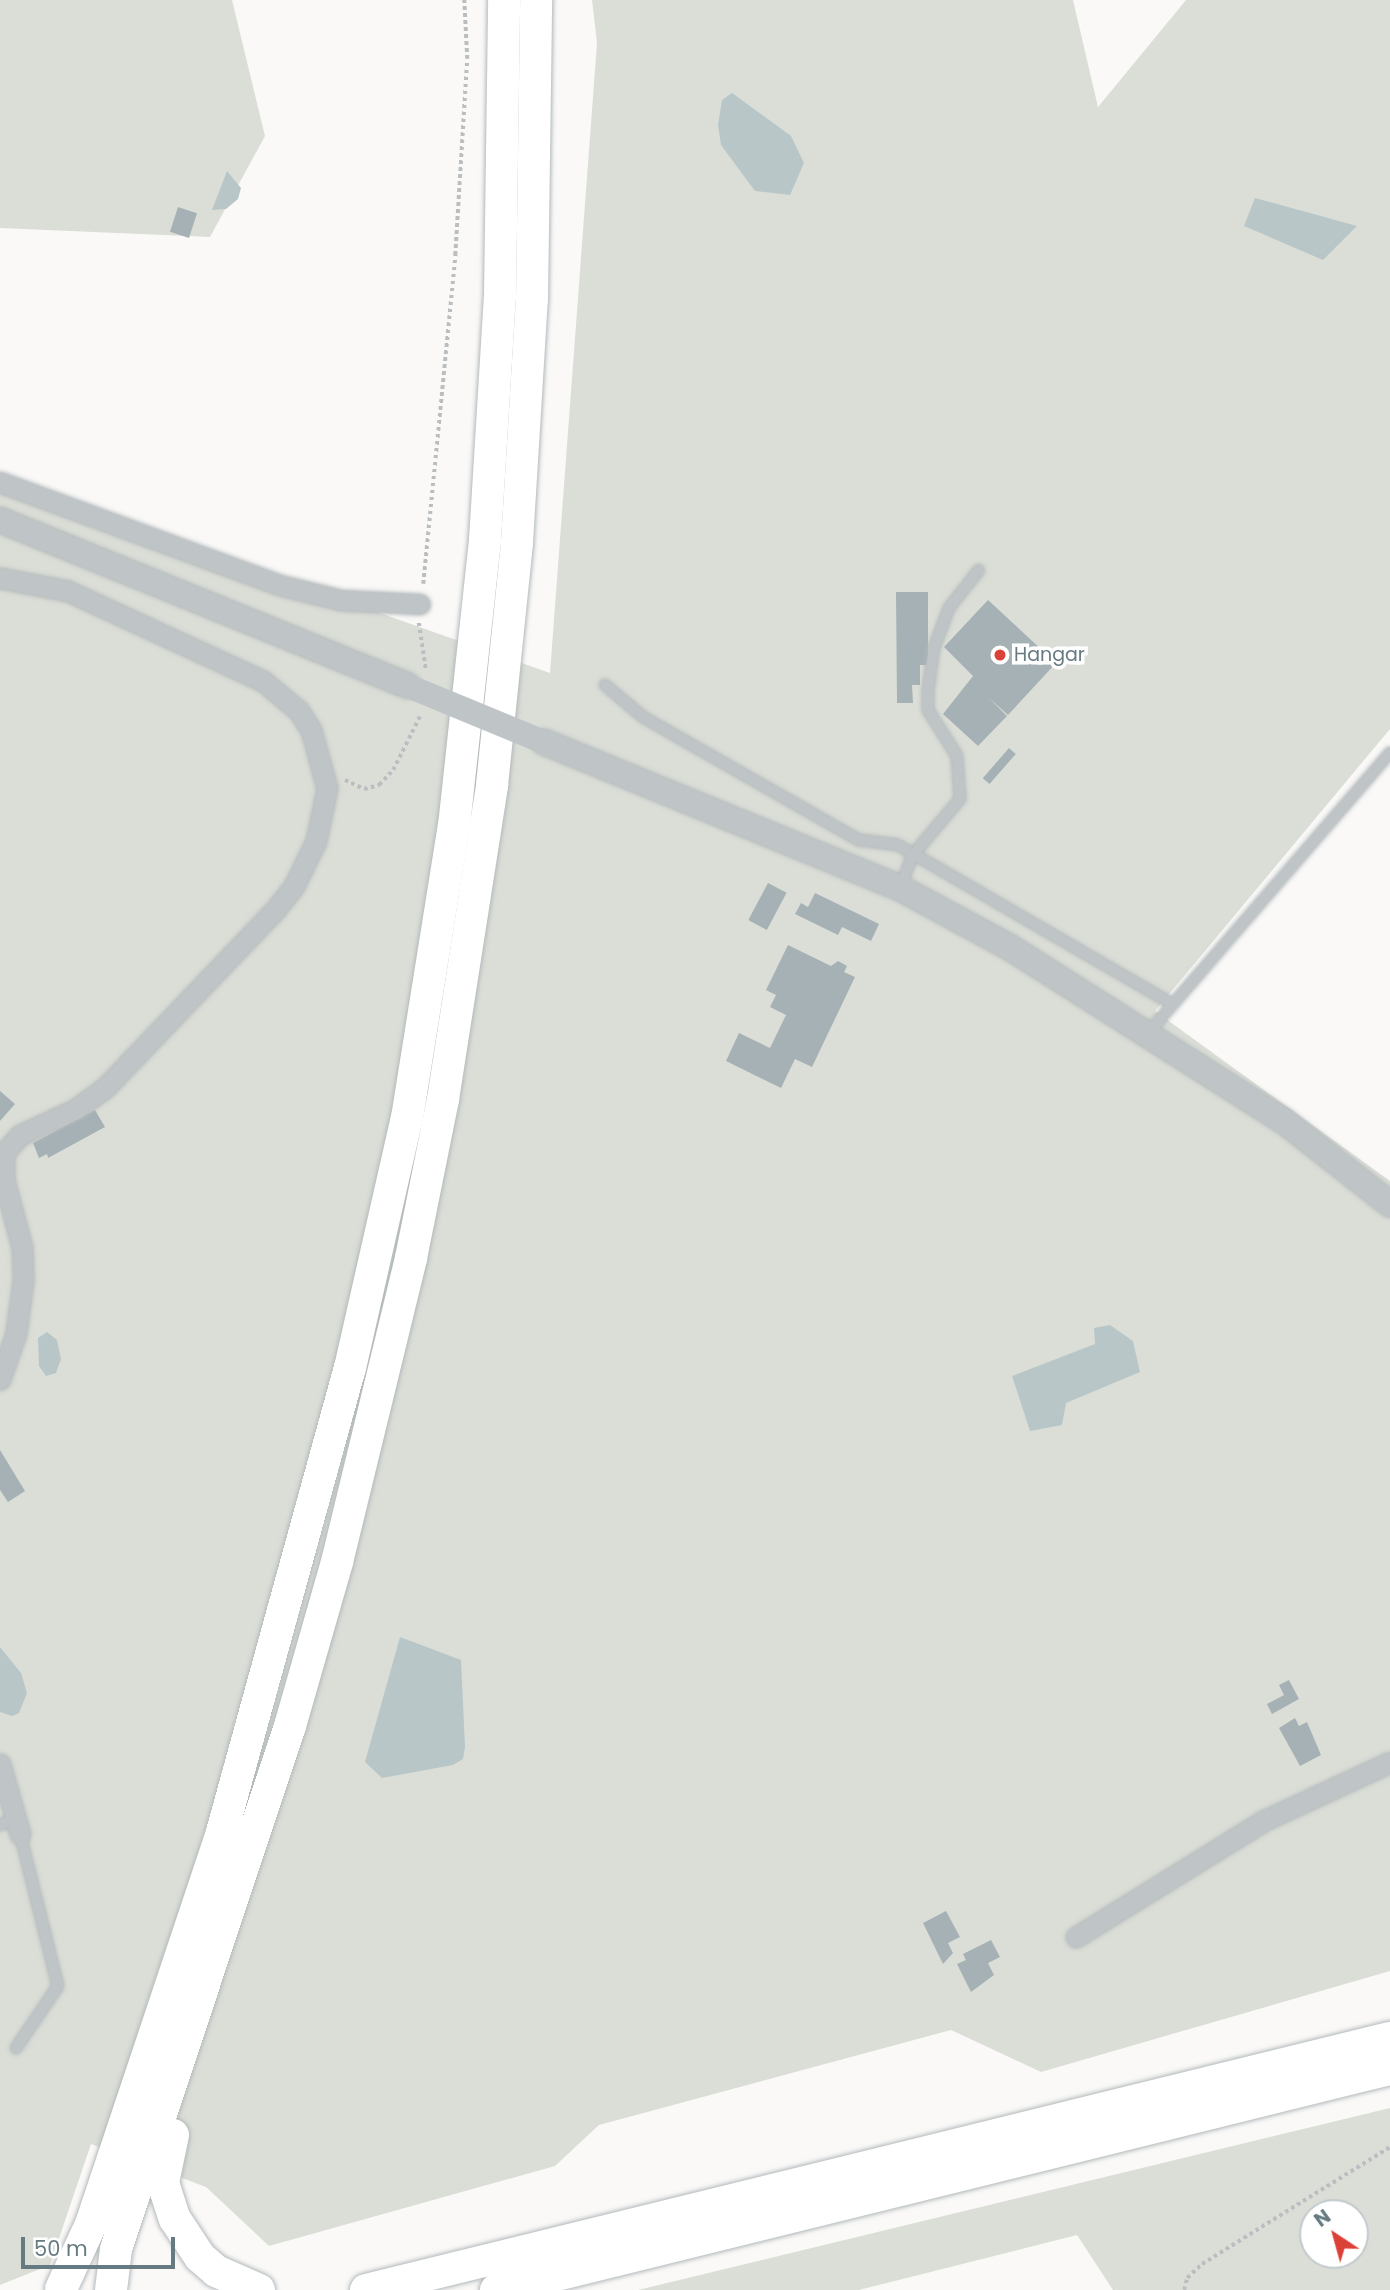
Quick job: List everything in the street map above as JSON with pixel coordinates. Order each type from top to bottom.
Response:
[{"type":"highway","points":[[57,2290],[86,2237],[222,1832],[350,1368],[409,1105],[454,826],[486,526],[501,284],[504,0]]},
{"type":"highway","points":[[111,2290],[116,2249],[290,1726],[340,1549],[411,1258],[457,1025],[502,705],[520,500],[535,217],[536,0]]},
{"type":"highway","points":[[199,2000],[163,2183],[175,2219],[200,2257],[230,2279],[259,2290]]},
{"type":"highway","points":[[366,2290],[1390,2038]]},
{"type":"highway","points":[[496,2290],[1390,2069]]},
{"type":"street","points":[[0,482],[280,585],[341,600],[420,604]]},
{"type":"street","points":[[0,520],[417,679],[544,742],[900,888],[1149,1032],[1284,1121],[1390,1204]]},
{"type":"street","points":[[0,579],[68,591],[263,681],[299,711],[319,748],[325,772],[324,814],[316,841],[294,887],[275,910],[106,1087],[76,1109],[20,1135],[4,1153],[4,1180],[22,1247],[23,1281],[16,1333],[0,1378]]},
{"type":"street","points":[[1076,1937],[1262,1821],[1390,1762]]},
{"type":"street","points":[[0,1764],[12,1826]]},
{"type":"lane","points":[[900,888],[912,856],[960,799],[962,778],[957,756],[928,710],[928,691],[934,648],[949,608],[979,570]]},
{"type":"lane","points":[[605,685],[643,717],[859,840],[898,845],[912,856],[944,870],[1172,1004]]},
{"type":"lane","points":[[1149,1032],[1390,753]]},
{"type":"lane","points":[[12,1826],[58,1986],[16,2048]]},
{"type":"path","points":[[417,679],[420,604],[455,255],[467,59],[464,0]]},
{"type":"path","points":[[325,772],[365,789],[379,785],[393,771],[419,719]]},
{"type":"path","points":[[1184,2290],[1187,2278],[1202,2264],[1390,2147]]},
{"type":"shaded area","points":[[0,0],[232,0],[265,136],[210,237],[0,228]]},
{"type":"shaded area","points":[[592,0],[1073,0],[1098,107],[1186,0],[1390,0],[1390,729],[1155,1011],[1390,1181],[1390,1971],[1041,2072],[951,2030],[599,2125],[555,2166],[269,2246],[206,2187],[91,2144],[50,2265],[0,2285],[0,479],[550,673],[597,43]]},
{"type":"shaded area","points":[[732,93],[791,136],[804,163],[790,195],[755,191],[721,145],[718,125],[722,100]]},
{"type":"shaded area","points":[[227,171],[241,188],[238,199],[226,209],[212,210]]},
{"type":"shaded area","points":[[1255,198],[1357,226],[1323,260],[1244,226]]},
{"type":"shaded area","points":[[1110,1325],[1133,1341],[1140,1372],[1066,1403],[1062,1425],[1030,1431],[1012,1376],[1095,1344],[1094,1328]]},
{"type":"shaded area","points":[[47,1332],[57,1340],[61,1359],[56,1373],[46,1376],[39,1366],[38,1338]]},
{"type":"shaded area","points":[[400,1637],[461,1660],[465,1747],[463,1759],[453,1765],[382,1778],[365,1762]]},
{"type":"shaded area","points":[[0,1647],[21,1673],[27,1693],[19,1713],[12,1716],[0,1712]]},
{"type":"shaded area","points":[[1390,2108],[1390,2290],[1113,2290],[1077,2235],[859,2290],[638,2290]]},
{"type":"building","points":[[178,207],[197,213],[189,238],[170,232]]},
{"type":"building","points":[[896,592],[928,592],[928,665],[920,665],[920,685],[912,685],[913,703],[897,703]]},
{"type":"building","name":"Hangar","points":[[988,600],[1056,663],[1008,715],[989,698],[1007,716],[978,746],[943,714],[973,676],[944,647]]},
{"type":"building","points":[[1009,748],[1016,754],[990,784],[983,778]]},
{"type":"building","points":[[768,883],[787,893],[767,930],[748,920]]},
{"type":"building","points":[[815,893],[879,924],[871,941],[842,927],[838,935],[795,914],[801,903],[808,907]]},
{"type":"building","points":[[788,945],[831,966],[838,961],[847,966],[844,972],[855,977],[812,1067],[795,1059],[781,1088],[726,1061],[739,1033],[770,1048],[786,1015],[770,1007],[776,995],[766,990]]},
{"type":"building","points":[[0,1091],[15,1104],[0,1121]]},
{"type":"building","points":[[95,1110],[105,1127],[48,1158],[47,1154],[39,1158],[33,1143]]},
{"type":"building","points":[[0,1450],[25,1491],[8,1502],[0,1490]]},
{"type":"building","points":[[1289,1680],[1299,1699],[1272,1714],[1267,1704],[1284,1695],[1279,1685]]},
{"type":"building","points":[[1295,1718],[1299,1726],[1307,1722],[1321,1755],[1300,1766],[1279,1728]]},
{"type":"building","points":[[946,1911],[960,1937],[948,1943],[953,1953],[943,1964],[923,1923]]},
{"type":"building","points":[[991,1940],[1000,1957],[988,1963],[994,1975],[971,1992],[957,1964],[966,1960],[963,1954]]},
{"type":"place","name":"Hangar","points":[[1000,655]]}]
